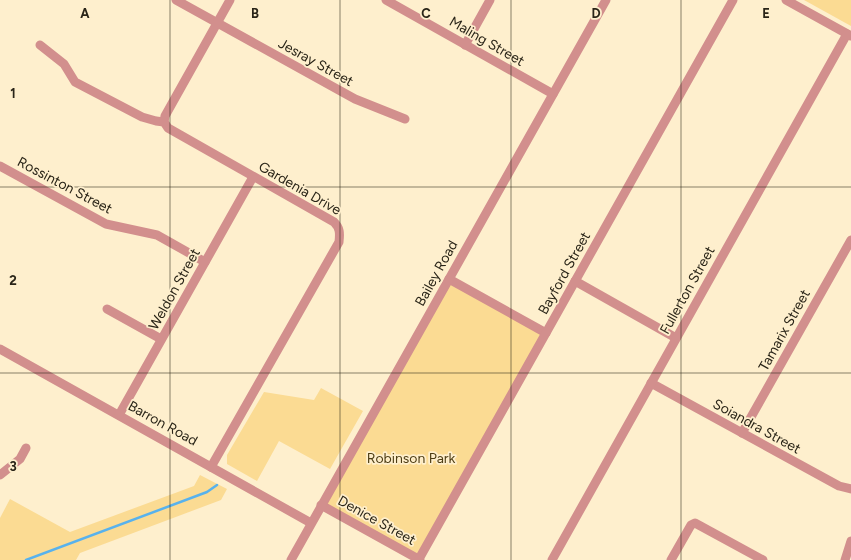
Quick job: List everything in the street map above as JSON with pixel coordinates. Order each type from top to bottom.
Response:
[{"type":"street","name":"Jesray Street","points":[[176,0],[355,99],[405,118]]},
{"type":"street","points":[[164,122],[230,0]]},
{"type":"street","name":"Maling Street","points":[[386,0],[552,94]]},
{"type":"street","points":[[465,45],[490,0]]},
{"type":"street","name":"Bailey Road","points":[[291,560],[606,0]]},
{"type":"street","name":"Bayford Street","points":[[419,560],[733,0]]},
{"type":"street","points":[[786,0],[849,35]]},
{"type":"street","name":"Fullerton Street","points":[[552,560],[676,338],[849,35]]},
{"type":"street","name":"Gardenia Drive","points":[[40,45],[64,64],[75,82],[142,117],[164,122],[168,128],[334,222],[339,227],[339,242],[211,467]]},
{"type":"street","name":"Rossinton Street","points":[[0,166],[106,224],[157,235],[205,262]]},
{"type":"street","name":"Weldon Street","points":[[119,415],[253,177]]},
{"type":"street","name":"Tamarix Street","points":[[742,433],[851,240]]},
{"type":"street","points":[[449,279],[546,333]]},
{"type":"street","points":[[575,281],[676,338]]},
{"type":"street","points":[[107,309],[161,339]]},
{"type":"street","name":"Barron Road","points":[[0,349],[311,523]]},
{"type":"street","name":"Soiandra Street","points":[[651,383],[839,486],[851,489]]},
{"type":"street","points":[[0,476],[20,459],[26,448]]},
{"type":"street","name":"Denice Street","points":[[321,505],[419,560]]},
{"type":"street","points":[[671,560],[691,525],[695,523],[763,560]]},
{"type":"street","points":[[845,560],[851,541]]},
{"type":"green space","points":[[804,0],[851,0],[851,26]]},
{"type":"green space","name":"Robinson Park","points":[[449,279],[546,333],[419,559],[321,505]]},
{"type":"green space","points":[[321,388],[363,411],[330,469],[279,441],[257,481],[227,464],[227,455],[264,392],[314,400]]},
{"type":"green space","points":[[200,475],[227,489],[221,500],[80,553],[76,560],[0,560],[0,518],[10,499],[70,532],[194,486]]},
{"type":"waterway","points":[[26,560],[207,492],[217,485]]}]
